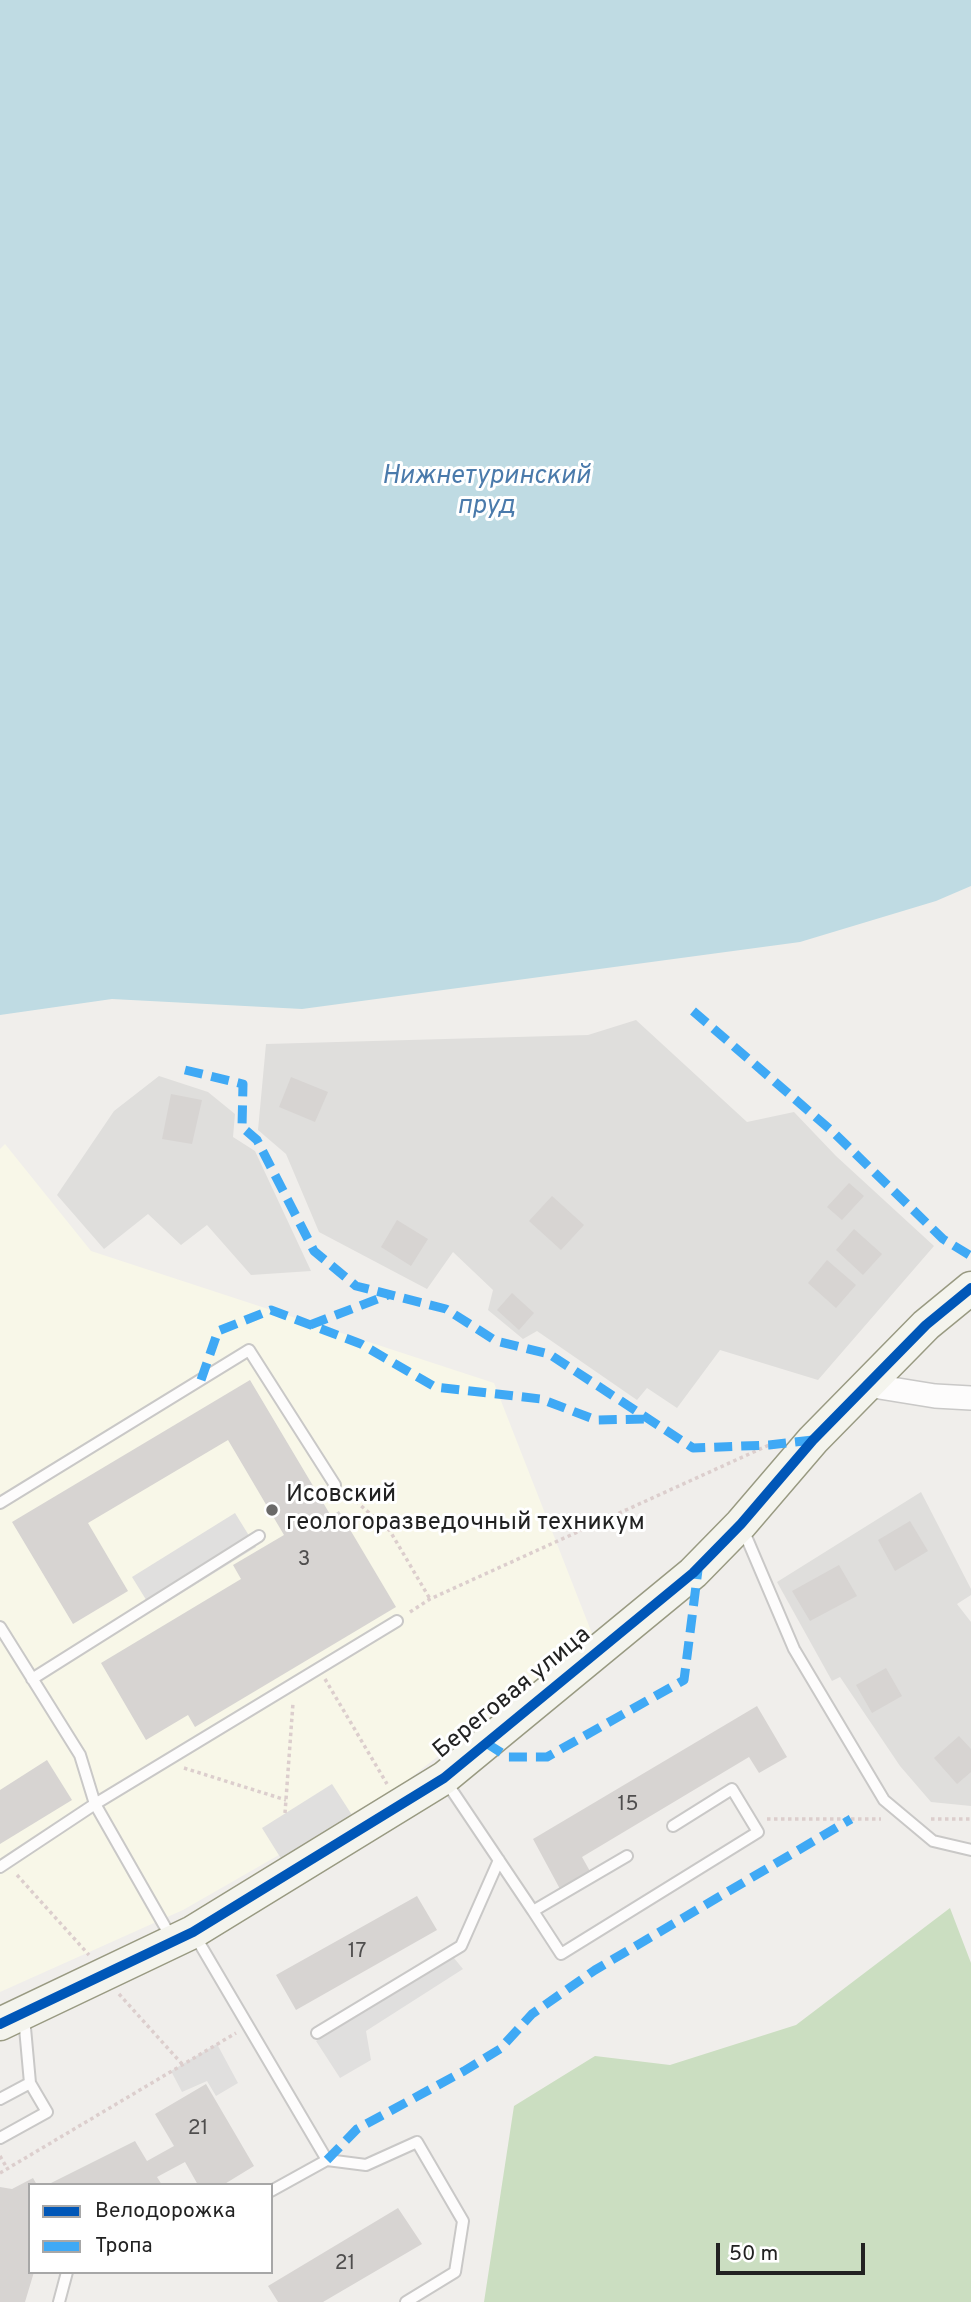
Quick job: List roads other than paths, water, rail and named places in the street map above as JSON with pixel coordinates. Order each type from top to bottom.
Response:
[{"type":"street","name":"Береговая улица","points":[[12,2019],[183,1936],[444,1778],[693,1573],[741,1524],[813,1440],[926,1325],[971,1288]]},
{"type":"street","points":[[867,1385],[935,1396],[971,1398]]},
{"type":"lane","points":[[0,1503],[249,1350],[335,1485]]},
{"type":"lane","points":[[741,1524],[794,1648],[884,1800],[933,1842],[971,1850]]},
{"type":"lane","points":[[32,1679],[259,1536]]},
{"type":"lane","points":[[0,1867],[95,1804],[397,1620]]},
{"type":"lane","points":[[0,1627],[79,1755],[95,1804],[183,1936],[248,2025],[327,2160]]},
{"type":"lane","points":[[444,1778],[561,1954],[758,1832],[732,1789],[673,1826]]},
{"type":"lane","points":[[533,1911],[627,1857]]},
{"type":"lane","points":[[317,2033],[461,1946],[499,1860]]},
{"type":"lane","points":[[0,2138],[47,2112],[30,2083],[12,2019]]},
{"type":"lane","points":[[0,2099],[30,2083]]},
{"type":"lane","points":[[273,2190],[327,2160],[366,2165],[417,2142],[463,2221],[455,2272],[406,2302]]},
{"type":"lane","points":[[59,2302],[66,2274]]},
{"type":"water","name":"Нижнетуринский пруд","points":[[0,0],[971,0],[971,886],[936,901],[800,942],[302,1009],[112,999],[0,1015]]},
{"type":"place","name":"Исовский геологоразведочный техникум","points":[[272,1510]]}]
